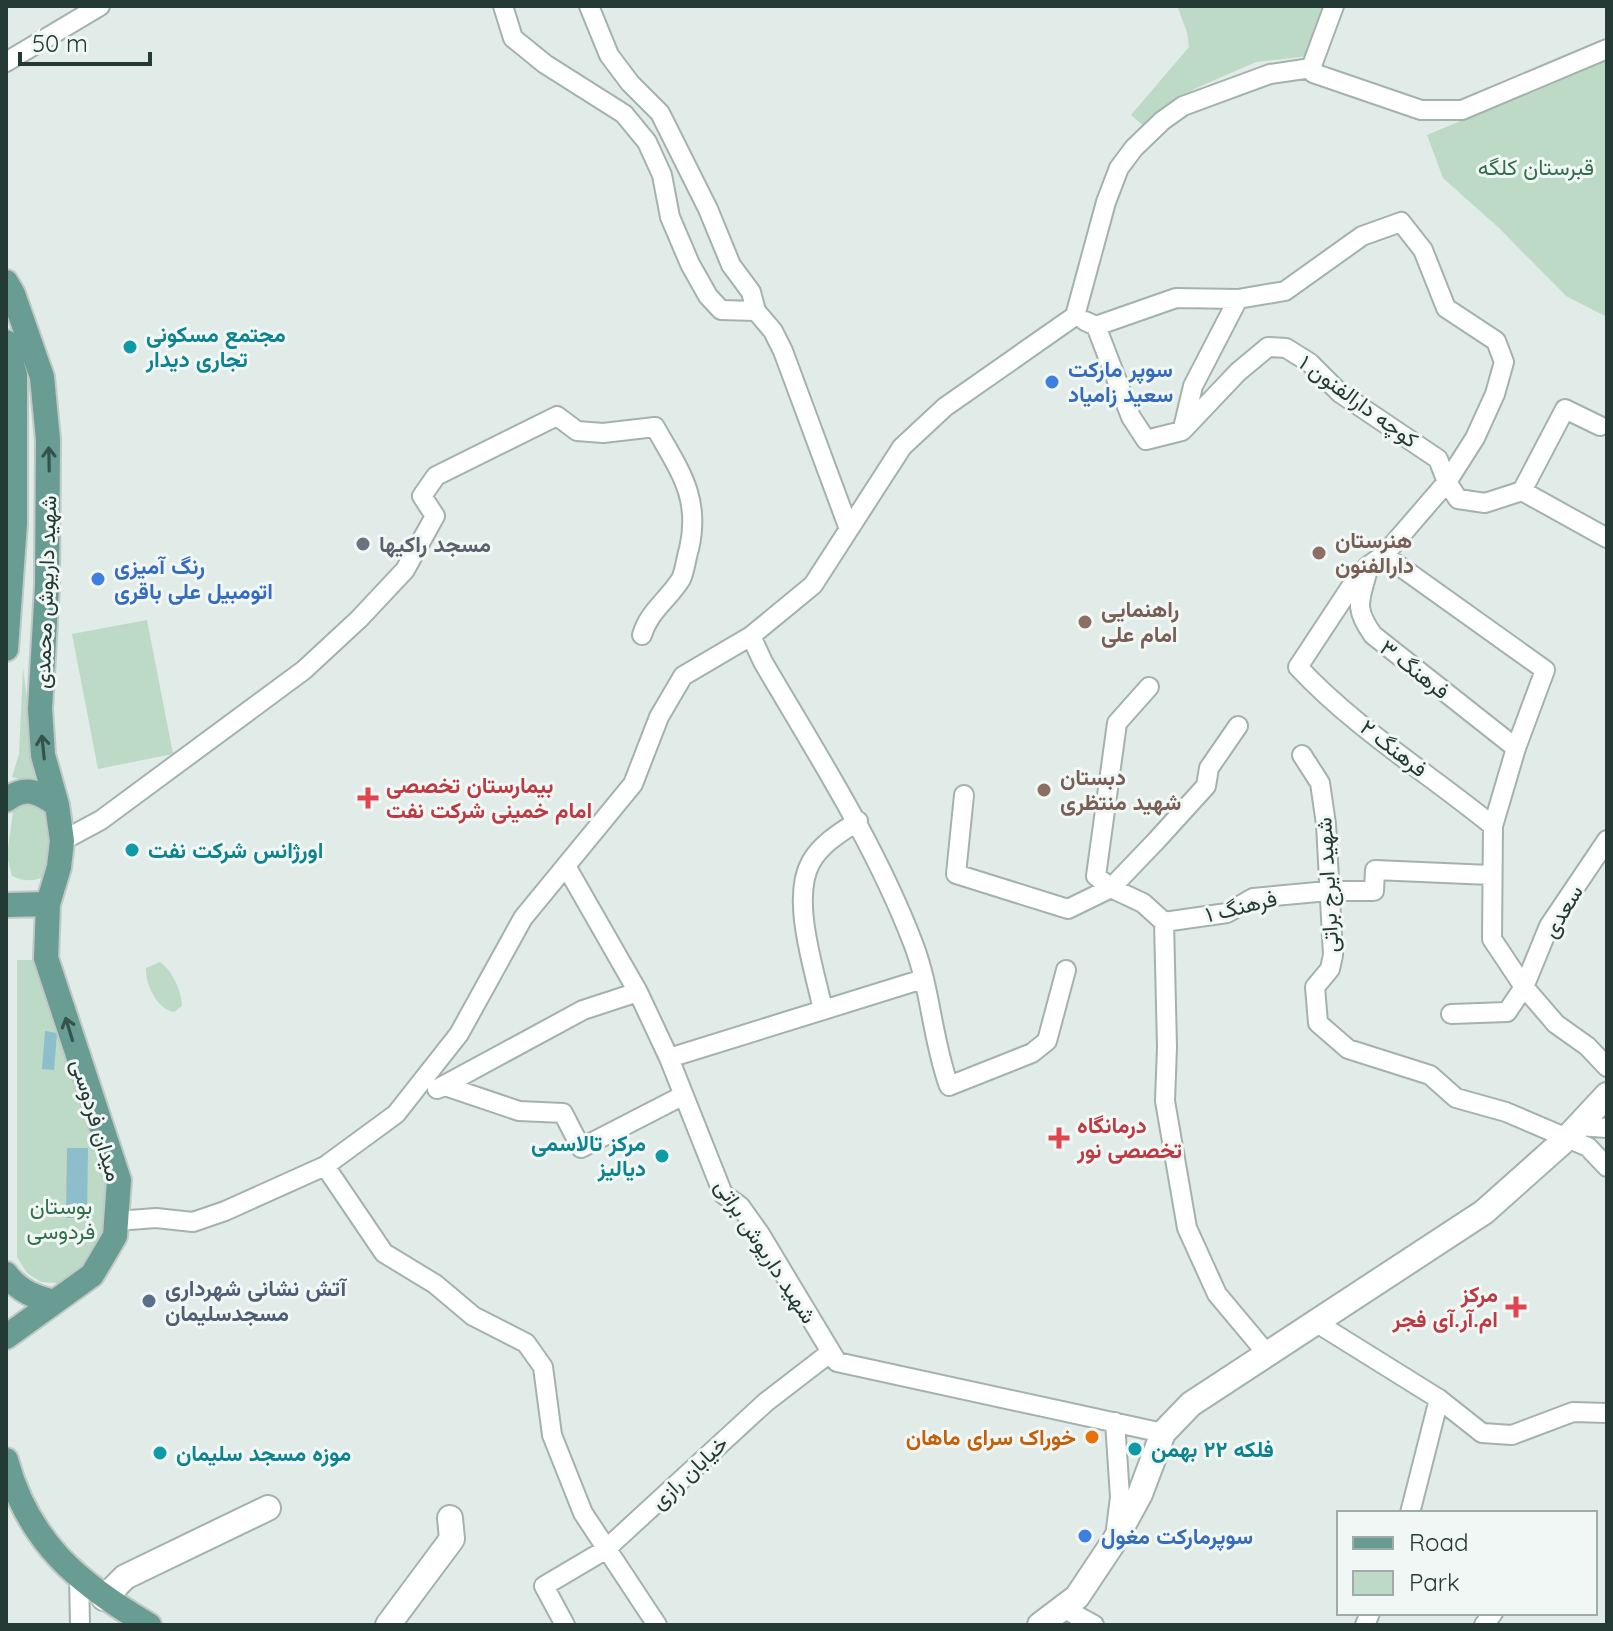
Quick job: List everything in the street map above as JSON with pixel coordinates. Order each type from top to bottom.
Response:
[{"type":"main road","name":"شهید داریوش محمدی","points":[[6,282],[42,377],[49,460],[47,586],[40,709],[43,755],[57,805],[62,841],[59,867],[48,904]]},
{"type":"main road","name":"شهید داریوش محمدی","points":[[6,342],[15,375],[15,523],[6,649]]},
{"type":"main road","points":[[6,800],[26,790],[38,791],[57,805]]},
{"type":"main road","points":[[6,905],[48,904]]},
{"type":"main road","name":"میدان فردوسی","points":[[6,1337],[92,1275],[115,1236],[119,1180],[46,958],[48,904]]},
{"type":"main road","points":[[6,1274],[14,1285],[32,1296],[54,1302]]},
{"type":"main road","points":[[6,1460],[15,1493],[46,1546],[104,1598],[149,1625]]},
{"type":"street","points":[[6,62],[100,6]]},
{"type":"street","points":[[503,6],[513,38],[545,64],[624,114],[647,142],[665,187],[670,217],[708,296],[721,310],[756,311]]},
{"type":"street","points":[[589,6],[609,55],[660,113],[702,196],[731,265],[751,292],[756,311],[773,331],[783,351],[849,529]]},
{"type":"street","points":[[1334,6],[1311,68],[1313,73],[1421,110],[1462,110],[1607,49]]},
{"type":"street","points":[[396,1114],[459,1034],[523,918],[633,784],[659,717],[683,676],[751,636],[813,585],[902,447],[945,407],[1075,316],[1106,202],[1119,168],[1134,148],[1183,106],[1270,74],[1311,68]]},
{"type":"street","points":[[1096,326],[1176,298],[1238,299],[1285,291],[1362,236],[1401,222],[1423,250],[1446,308],[1496,341],[1504,362],[1495,394],[1475,438],[1447,482],[1376,561],[1545,670],[1516,748],[1493,826],[1490,875],[1492,939],[1524,987],[1556,1024],[1587,1046],[1607,1067]]},
{"type":"street","points":[[1075,316],[1096,326],[1131,417],[1146,440],[1182,431],[1193,386],[1238,299]]},
{"type":"street","name":"کوچه دارالفنون ۱","points":[[1182,431],[1238,372],[1268,347],[1286,348],[1310,363],[1340,393],[1438,459],[1447,482]]},
{"type":"street","points":[[1447,482],[1458,499],[1485,503],[1522,491],[1565,409],[1600,426]]},
{"type":"street","points":[[62,841],[101,820],[304,670],[359,619],[405,570],[435,516],[422,496],[436,476],[557,416],[577,431],[603,433],[655,427],[693,502],[692,535],[682,578],[646,620],[642,635]]},
{"type":"street","points":[[1522,491],[1607,538]]},
{"type":"street","name":"فرهنگ ۲","points":[[1376,561],[1354,582],[1298,667],[1364,726],[1493,826]]},
{"type":"street","name":"فرهنگ ۳","points":[[1376,561],[1359,607],[1360,617],[1373,635],[1516,748]]},
{"type":"street","points":[[751,636],[763,662],[858,821],[914,945],[938,1058],[949,1086],[1032,1053],[1047,1041],[1066,970]]},
{"type":"street","points":[[1149,687],[1117,723],[1096,876],[1111,888],[1143,903],[1164,922],[1165,1101],[1172,1156],[1187,1228],[1217,1294],[1268,1355]]},
{"type":"street","points":[[964,795],[956,874],[1068,909],[1111,888],[1206,786],[1209,768],[1238,726]]},
{"type":"street","name":"شهید ایرج براتی","points":[[1302,755],[1320,783],[1326,824],[1333,955],[1330,969],[1315,987],[1318,1023],[1348,1049],[1430,1075],[1456,1098],[1573,1132]]},
{"type":"street","points":[[823,1010],[803,915],[804,885],[810,863],[830,839],[858,821]]},
{"type":"street","name":"سعدی","points":[[1524,987],[1549,926],[1607,840]]},
{"type":"street","name":"شهید داریوش براتی","points":[[566,866],[638,992],[669,1058],[723,1194],[740,1206],[760,1234],[831,1352]]},
{"type":"street","name":"فرهنگ ۱","points":[[1164,922],[1227,913],[1253,898],[1328,891],[1374,891],[1375,870],[1490,875]]},
{"type":"street","points":[[669,1058],[923,979]]},
{"type":"street","points":[[1451,1014],[1507,1012],[1524,987]]},
{"type":"street","points":[[116,1221],[156,1218],[193,1222],[325,1166],[396,1114],[437,1089],[583,1010],[638,992]]},
{"type":"street","points":[[437,1089],[445,1086],[519,1111],[563,1113],[581,1148],[682,1096]]},
{"type":"street","points":[[1040,1625],[1077,1597],[1115,1540],[1140,1494],[1163,1433],[1191,1404],[1484,1212],[1573,1132],[1607,1095]]},
{"type":"street","points":[[1573,1132],[1607,1128]]},
{"type":"street","points":[[1573,1132],[1607,1167]]},
{"type":"street","points":[[325,1166],[384,1253],[435,1284],[473,1316],[526,1343],[543,1367],[552,1435],[583,1513],[657,1625]]},
{"type":"street","points":[[1317,1323],[1439,1399],[1482,1433],[1512,1435],[1573,1412],[1607,1413]]},
{"type":"street","points":[[831,1352],[837,1362],[1163,1433]]},
{"type":"street","name":"خیابان رازی","points":[[565,1625],[544,1586],[605,1550],[766,1402],[831,1352]]},
{"type":"street","points":[[1411,1511],[1439,1399]]},
{"type":"street","points":[[1115,1422],[1120,1497],[1115,1540]]},
{"type":"street","points":[[104,1598],[125,1577],[268,1508]]},
{"type":"street","points":[[388,1625],[452,1539],[450,1518]]},
{"type":"street","points":[[79,1576],[80,1625]]},
{"type":"street","points":[[1063,1608],[1094,1625]]},
{"type":"green space","points":[[1180,6],[1328,6],[1309,56],[1256,62],[1194,89],[1145,127],[1131,115],[1189,47]]},
{"type":"green space","name":"قبرستان کلگه","points":[[1607,59],[1607,317],[1566,296],[1499,228],[1443,178],[1427,135]]},
{"type":"green space","points":[[147,620],[173,754],[98,769],[72,634]]},
{"type":"green space","points":[[23,668],[31,728],[42,777],[28,781],[12,777],[19,754]]},
{"type":"green space","points":[[26,802],[45,805],[53,823],[47,874],[30,880],[12,876],[7,856],[13,812]]},
{"type":"green space","name":"بوستان فردوسی","points":[[17,960],[37,960],[107,1181],[104,1234],[86,1268],[58,1283],[41,1282],[27,1273],[17,1257]]},
{"type":"green space","points":[[160,962],[176,982],[180,994],[182,1006],[174,1012],[157,1001],[148,981],[146,968]]},
{"type":"water","points":[[45,1031],[57,1033],[54,1070],[42,1069]]},
{"type":"water","points":[[67,1148],[88,1148],[87,1218],[66,1218]]},
{"type":"place","name":"مجتمع مسکونی تجاری دیدار","points":[[130,347]]},
{"type":"place","name":"سوپر مارکت سعید زامیاد","points":[[1052,382]]},
{"type":"place","name":"مسجد راکیها","points":[[363,544]]},
{"type":"place","name":"هنرستان دارالفنون","points":[[1319,553]]},
{"type":"place","name":"رنگ آمیزی اتومبیل علی باقری","points":[[98,579]]},
{"type":"place","name":"راهنمایی امام علی","points":[[1085,622]]},
{"type":"place","name":"دبستان شهید منتظری","points":[[1044,790]]},
{"type":"place","name":"بیمارستان تخصصی امام خمینی شرکت نفت","points":[[368,798]]},
{"type":"place","name":"اورژانس شرکت نفت","points":[[132,850]]},
{"type":"place","name":"درمانگاه تخصصی نور","points":[[1059,1138]]},
{"type":"place","name":"مرکز تالاسمی دیالیز","points":[[662,1156]]},
{"type":"place","name":"آتش نشانی شهرداری مسجدسلیمان","points":[[149,1301]]},
{"type":"place","name":"مرکز ام.آر.آی فجر","points":[[1516,1307]]},
{"type":"place","name":"خوراک سرای ماهان","points":[[1092,1437]]},
{"type":"place","name":"فلکه ۲۲ بهمن","points":[[1135,1449]]},
{"type":"place","name":"موزه مسجد سلیمان","points":[[160,1453]]},
{"type":"place","name":"سوپرمارکت مغول","points":[[1085,1536]]}]
